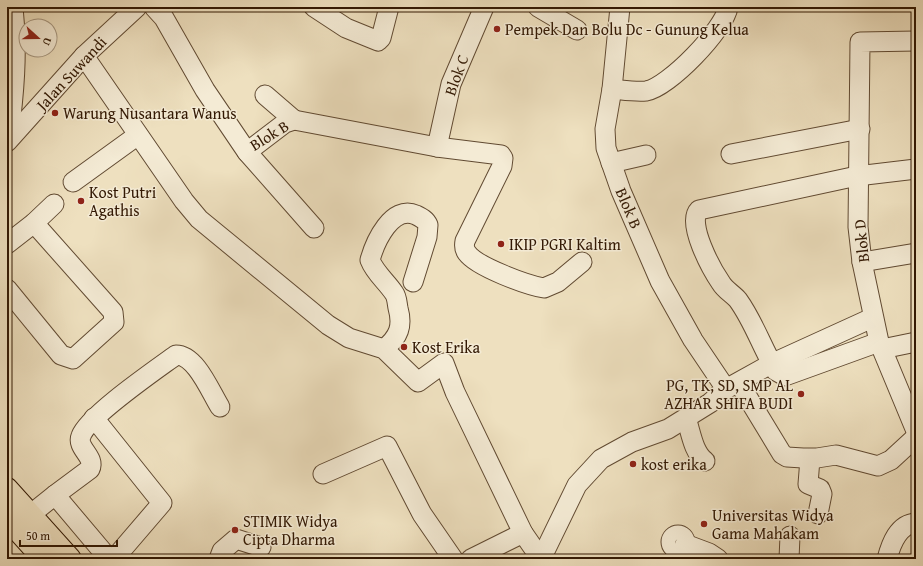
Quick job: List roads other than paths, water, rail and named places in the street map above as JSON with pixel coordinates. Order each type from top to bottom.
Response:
[{"type":"main road","points":[[7,489],[30,515],[58,557]]},
{"type":"main road","points":[[7,518],[58,557]]},
{"type":"street","points":[[8,141],[14,98],[16,32],[12,7]]},
{"type":"street","name":"Jalan Suwandi","points":[[8,141],[84,56],[137,7]]},
{"type":"street","name":"Blok B","points":[[154,7],[164,18],[205,90],[247,152],[285,123],[294,120],[437,147],[495,154],[503,158],[502,166],[465,241],[464,248],[467,254],[476,261],[510,278],[544,288],[558,282],[582,262]]},
{"type":"street","points":[[314,7],[346,28],[378,41],[381,38],[389,7]]},
{"type":"street","name":"Blok C","points":[[437,147],[451,84],[484,7]]},
{"type":"street","points":[[538,7],[577,30]]},
{"type":"street","name":"Blok B","points":[[620,7],[612,89],[605,129],[606,148],[610,163],[660,281],[693,340],[733,386],[782,454],[792,458],[810,458]]},
{"type":"street","points":[[612,89],[647,91],[670,79],[718,30],[727,15],[728,7]]},
{"type":"street","name":"Blok D","points":[[916,41],[860,42],[860,129],[857,176],[858,227],[862,262],[872,318],[880,345],[916,431]]},
{"type":"street","points":[[84,56],[184,201],[199,219],[328,325],[349,338],[384,349],[418,382],[444,363],[455,392],[523,533],[541,559],[577,485],[602,459],[632,442],[668,429],[710,403],[733,386],[791,354],[872,318]]},
{"type":"street","points":[[265,95],[294,120]]},
{"type":"street","points":[[731,154],[860,129]]},
{"type":"street","points":[[73,182],[138,135]]},
{"type":"street","points":[[247,152],[314,228]]},
{"type":"street","points":[[610,163],[646,155]]},
{"type":"street","points":[[916,169],[857,176],[699,210],[695,214],[694,220],[702,248],[721,284],[738,300],[776,371],[785,376],[880,345],[916,342]]},
{"type":"street","points":[[7,244],[34,223],[54,204]]},
{"type":"street","points":[[384,349],[392,343],[401,326],[400,316],[395,294],[373,267],[370,260],[386,226],[395,217],[404,214],[414,214],[424,219],[428,225],[427,236],[412,282]]},
{"type":"street","points":[[7,290],[61,355],[67,358],[73,359],[114,322],[113,312],[34,223]]},
{"type":"street","points":[[862,262],[916,253]]},
{"type":"street","points":[[30,515],[90,469],[91,462],[80,442],[81,435],[94,418],[115,400],[176,354],[181,354],[192,361],[220,407]]},
{"type":"street","points":[[94,418],[162,503],[114,559]]},
{"type":"street","points":[[686,418],[699,457],[705,461]]},
{"type":"street","points":[[818,514],[822,491],[808,484],[810,458],[836,455],[878,466],[891,460],[916,437]]},
{"type":"street","points":[[322,474],[387,446],[422,514],[453,559]]},
{"type":"street","points":[[55,495],[109,559]]},
{"type":"street","points":[[887,559],[897,534],[909,523],[916,523]]},
{"type":"street","points":[[471,559],[523,533]]},
{"type":"street","points":[[789,559],[790,536]]},
{"type":"street","points":[[219,559],[222,551],[236,539],[261,547]]},
{"type":"street","points":[[684,550],[709,553],[718,559]]},
{"type":"place","name":"Pempek Dan Bolu Dc - Gunung Kelua","points":[[497,29]]},
{"type":"place","name":"Warung Nusantara Wanus","points":[[55,113]]},
{"type":"place","name":"Kost Putri Agathis","points":[[81,201]]},
{"type":"place","name":"IKIP PGRI Kaltim","points":[[501,244]]},
{"type":"place","name":"Kost Erika","points":[[404,347]]},
{"type":"place","name":"PG, TK, SD, SMP AL AZHAR SHIFA BUDI","points":[[801,394]]},
{"type":"place","name":"kost erika","points":[[633,464]]},
{"type":"place","name":"Universitas Widya Gama Mahakam","points":[[704,524]]},
{"type":"place","name":"STIMIK Widya Cipta Dharma","points":[[235,530]]}]
